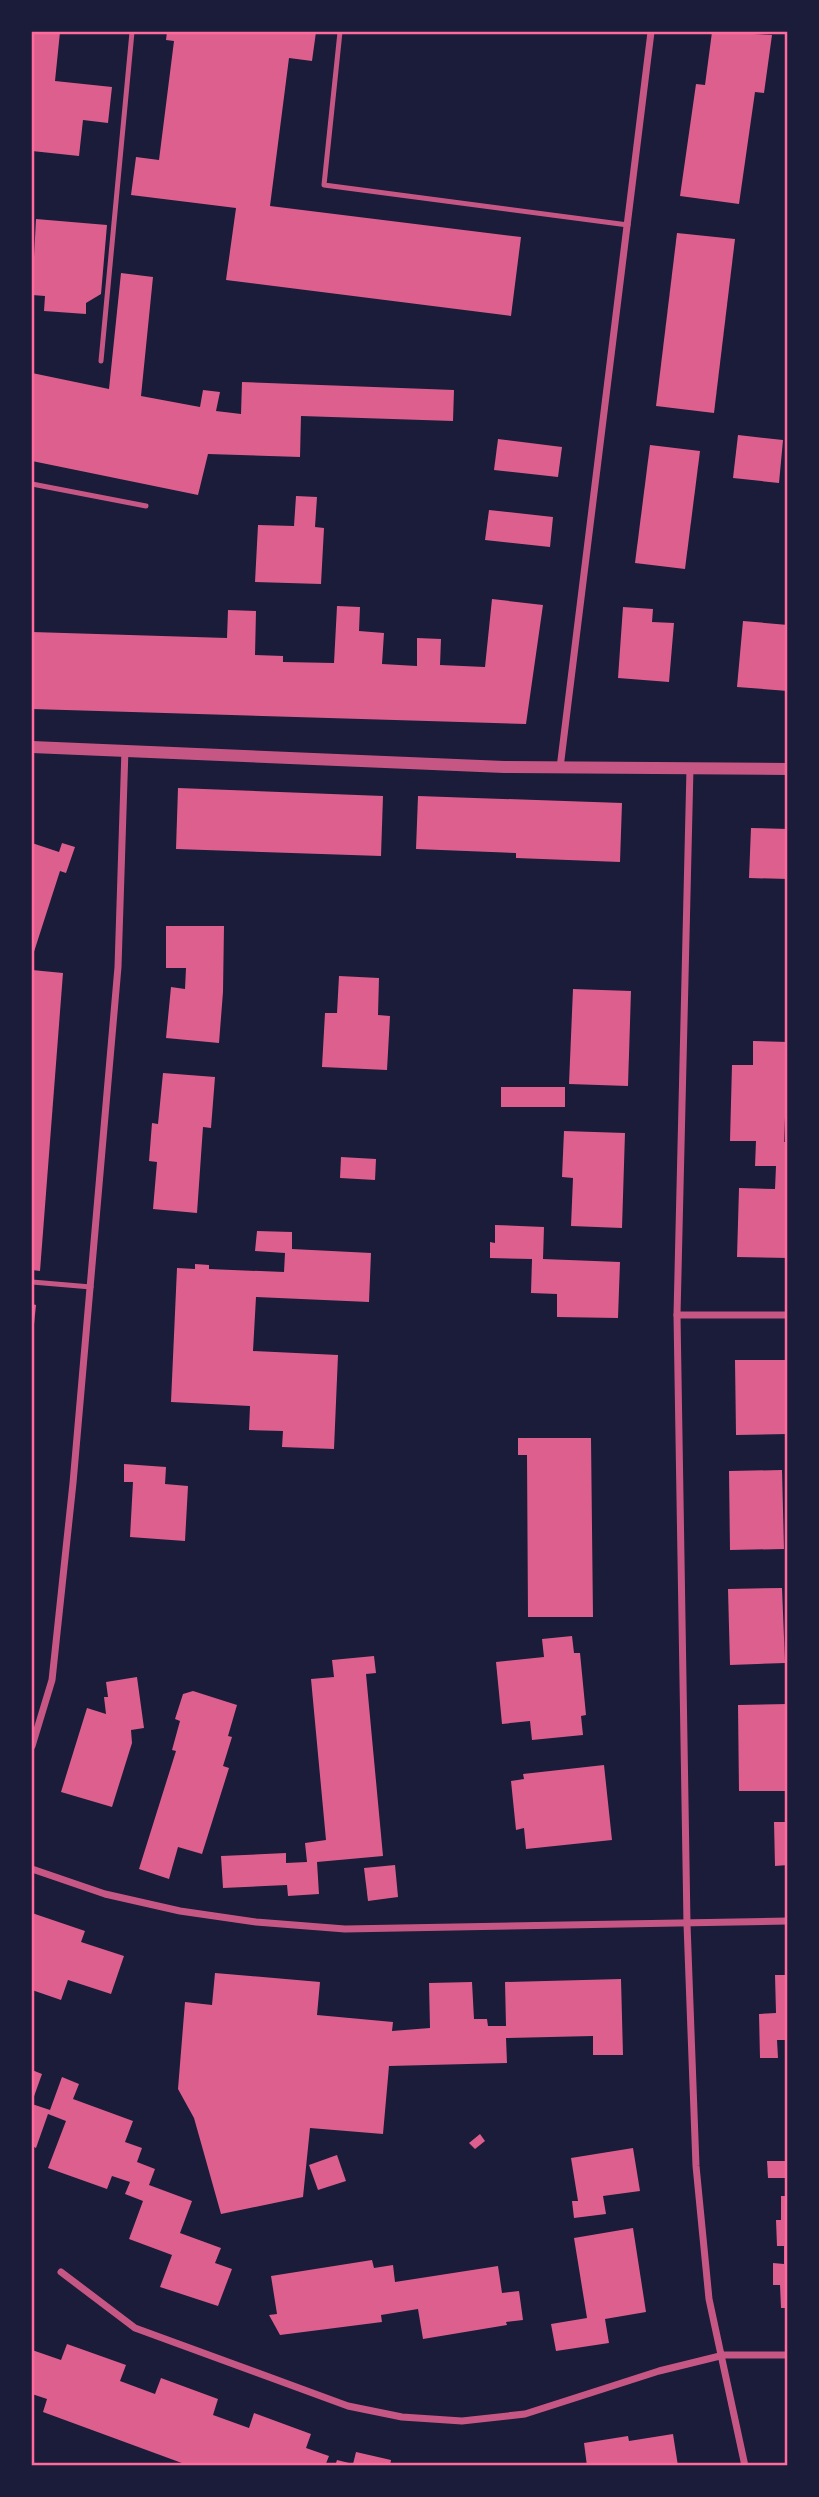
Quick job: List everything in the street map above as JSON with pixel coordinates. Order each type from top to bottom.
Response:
[{"type":"street","points":[[559,768],[652,32]]},
{"type":"street","points":[[32,747],[559,768],[788,769]]},
{"type":"street","points":[[32,1746],[52,1680],[91,1287],[118,967],[125,750]]},
{"type":"street","points":[[690,767],[677,1315],[687,1924],[696,2166],[709,2299],[746,2466]]},
{"type":"street","points":[[677,1315],[788,1315]]},
{"type":"street","points":[[32,1869],[105,1894],[180,1911],[256,1922],[345,1929],[788,1921]]},
{"type":"street","points":[[61,2272],[135,2328],[348,2406],[402,2417],[462,2421],[525,2414],[659,2371],[723,2355],[788,2355]]},
{"type":"lane","points":[[102,361],[132,32]]},
{"type":"lane","points":[[340,32],[324,185],[628,225]]},
{"type":"lane","points":[[32,484],[146,506]]},
{"type":"lane","points":[[32,1282],[91,1287]]},
{"type":"building","points":[[32,32],[60,32],[55,81],[112,87],[108,123],[83,120],[79,156],[32,151]]},
{"type":"building","points":[[167,32],[316,32],[312,61],[289,58],[270,206],[521,237],[511,316],[226,280],[236,208],[131,195],[136,157],[159,160],[174,41],[166,40]]},
{"type":"building","points":[[712,32],[772,35],[764,93],[755,92],[739,204],[680,196],[696,84],[705,85]]},
{"type":"building","points":[[36,219],[107,225],[101,294],[86,303],[86,314],[44,311],[45,296],[32,295]]},
{"type":"building","points":[[677,233],[735,239],[714,413],[656,406]]},
{"type":"building","points":[[121,273],[153,277],[141,396],[200,407],[203,390],[220,392],[216,411],[241,414],[242,382],[454,390],[453,421],[301,416],[300,457],[208,454],[198,495],[32,461],[32,373],[109,389]]},
{"type":"building","points":[[738,435],[783,440],[779,483],[733,478]]},
{"type":"building","points":[[498,439],[562,447],[558,477],[494,470]]},
{"type":"building","points":[[650,445],[700,451],[685,569],[635,563]]},
{"type":"building","points":[[296,496],[317,497],[315,527],[324,528],[321,584],[255,582],[258,525],[294,526]]},
{"type":"building","points":[[489,510],[553,517],[550,547],[485,540]]},
{"type":"building","points":[[492,599],[543,605],[526,724],[32,709],[32,632],[227,638],[228,610],[256,611],[255,655],[283,656],[283,662],[334,663],[337,606],[360,607],[359,631],[384,633],[382,664],[417,666],[417,638],[441,639],[440,665],[485,667]]},
{"type":"building","points":[[623,607],[653,609],[652,622],[674,623],[669,682],[618,678]]},
{"type":"building","points":[[743,621],[788,625],[788,691],[737,687]]},
{"type":"building","points":[[178,788],[383,796],[381,856],[176,849]]},
{"type":"building","points":[[418,796],[622,803],[620,862],[516,858],[516,853],[416,849]]},
{"type":"building","points":[[751,828],[788,829],[788,879],[749,878]]},
{"type":"building","points":[[32,843],[59,852],[62,843],[75,847],[66,873],[60,871],[32,958]]},
{"type":"building","points":[[166,926],[224,926],[219,1043],[166,1038],[171,987],[185,989],[186,968],[166,968]]},
{"type":"building","points":[[32,970],[63,973],[40,1271],[32,1270]]},
{"type":"building","points":[[339,976],[379,978],[378,1015],[390,1016],[387,1070],[322,1067],[325,1013],[337,1013]]},
{"type":"building","points":[[573,989],[631,991],[628,1086],[569,1084]]},
{"type":"building","points":[[753,1041],[788,1042],[784,1142],[788,1142],[788,1258],[737,1257],[739,1188],[775,1189],[776,1166],[755,1166],[756,1141],[730,1141],[732,1065],[753,1065]]},
{"type":"building","points":[[163,1073],[215,1077],[211,1128],[203,1127],[197,1213],[153,1209],[157,1162],[149,1161],[152,1123],[158,1124]]},
{"type":"building","points":[[501,1087],[565,1087],[565,1107],[501,1107]]},
{"type":"building","points":[[564,1131],[625,1133],[622,1228],[571,1226],[573,1178],[562,1177]]},
{"type":"building","points":[[341,1157],[376,1159],[375,1180],[340,1178]]},
{"type":"building","points":[[495,1225],[544,1227],[543,1259],[620,1262],[618,1318],[557,1317],[557,1294],[531,1293],[532,1259],[490,1258],[490,1242],[495,1243]]},
{"type":"building","points":[[257,1231],[292,1232],[292,1249],[371,1253],[369,1302],[256,1297],[253,1351],[338,1355],[334,1449],[282,1447],[283,1431],[249,1430],[250,1406],[171,1402],[177,1268],[195,1269],[195,1264],[209,1265],[209,1269],[284,1272],[285,1253],[255,1251]]},
{"type":"building","points":[[32,1304],[36,1305],[33,1334],[32,1334]]},
{"type":"building","points":[[735,1360],[788,1360],[788,1434],[736,1435]]},
{"type":"building","points":[[518,1438],[591,1438],[593,1617],[528,1617],[527,1455],[518,1455]]},
{"type":"building","points":[[124,1464],[166,1467],[165,1484],[188,1486],[185,1541],[130,1537],[133,1482],[124,1482]]},
{"type":"building","points":[[782,1470],[784,1549],[730,1550],[729,1471]]},
{"type":"building","points":[[782,1588],[785,1663],[730,1665],[728,1589]]},
{"type":"building","points":[[572,1636],[574,1653],[580,1653],[586,1715],[581,1716],[583,1735],[532,1740],[530,1721],[502,1724],[496,1662],[544,1657],[542,1639]]},
{"type":"building","points":[[374,1656],[376,1673],[366,1674],[383,1856],[317,1862],[319,1894],[288,1896],[287,1885],[223,1888],[221,1856],[286,1853],[286,1863],[307,1862],[305,1843],[326,1840],[311,1679],[334,1677],[332,1660]]},
{"type":"building","points":[[137,1677],[144,1728],[131,1730],[132,1743],[112,1807],[61,1792],[87,1708],[106,1714],[106,1682]]},
{"type":"building","points":[[193,1691],[237,1705],[228,1736],[232,1737],[223,1766],[229,1768],[202,1854],[178,1847],[169,1879],[139,1869],[176,1751],[172,1750],[180,1721],[175,1719],[183,1694]]},
{"type":"building","points":[[788,1704],[788,1791],[739,1791],[738,1705]]},
{"type":"building","points":[[604,1765],[612,1840],[526,1849],[524,1828],[516,1830],[511,1781],[524,1779],[523,1774]]},
{"type":"building","points":[[774,1822],[788,1822],[788,1865],[775,1866]]},
{"type":"building","points":[[395,1865],[398,1897],[368,1901],[364,1868]]},
{"type":"building","points":[[32,1913],[85,1931],[81,1942],[124,1956],[111,1994],[68,1980],[61,2000],[32,1990]]},
{"type":"building","points":[[215,1973],[320,1982],[317,2015],[393,2022],[392,2031],[430,2028],[429,1983],[472,1982],[474,2019],[487,2019],[488,2026],[506,2026],[505,1982],[621,1979],[623,2055],[593,2055],[593,2036],[506,2038],[507,2063],[389,2066],[383,2134],[310,2128],[303,2197],[221,2214],[194,2118],[178,2089],[185,2002],[212,2005]]},
{"type":"building","points":[[775,1975],[788,1975],[788,2040],[777,2040],[778,2058],[760,2058],[759,2014],[776,2013]]},
{"type":"building","points":[[32,2070],[42,2074],[32,2102]]},
{"type":"building","points":[[62,2077],[79,2084],[73,2099],[133,2121],[125,2142],[142,2148],[137,2162],[155,2169],[149,2185],[192,2201],[180,2233],[221,2248],[215,2263],[232,2269],[218,2306],[160,2287],[172,2255],[129,2239],[143,2201],[125,2194],[130,2182],[112,2176],[107,2189],[48,2168],[66,2121],[48,2114],[36,2148],[32,2146],[32,2104],[50,2110]]},
{"type":"building","points":[[480,2134],[485,2141],[475,2149],[469,2143]]},
{"type":"building","points":[[633,2148],[640,2191],[603,2196],[606,2214],[574,2218],[572,2201],[578,2201],[571,2158]]},
{"type":"building","points":[[337,2155],[346,2181],[318,2190],[309,2165]]},
{"type":"building","points":[[767,2161],[788,2161],[788,2178],[768,2178]]},
{"type":"building","points":[[781,2196],[788,2196],[788,2308],[781,2308],[780,2285],[773,2285],[773,2263],[784,2264],[784,2246],[777,2246],[776,2220],[781,2220]]},
{"type":"building","points":[[633,2228],[646,2312],[605,2319],[609,2343],[556,2351],[551,2324],[587,2318],[574,2238]]},
{"type":"building","points":[[372,2260],[374,2268],[393,2265],[395,2282],[498,2266],[502,2293],[519,2291],[523,2320],[423,2339],[418,2309],[381,2315],[382,2322],[280,2335],[269,2315],[277,2314],[271,2276]]},
{"type":"building","points":[[67,2344],[126,2365],[120,2381],[155,2394],[161,2378],[218,2399],[213,2415],[249,2428],[254,2413],[311,2434],[306,2448],[329,2456],[325,2466],[190,2466],[43,2412],[47,2399],[32,2394],[32,2350],[61,2360]]},
{"type":"building","points":[[673,2434],[678,2466],[587,2466],[584,2443],[628,2436],[629,2441]]},
{"type":"building","points":[[356,2452],[391,2460],[390,2466],[335,2466],[337,2460],[353,2464]]}]
